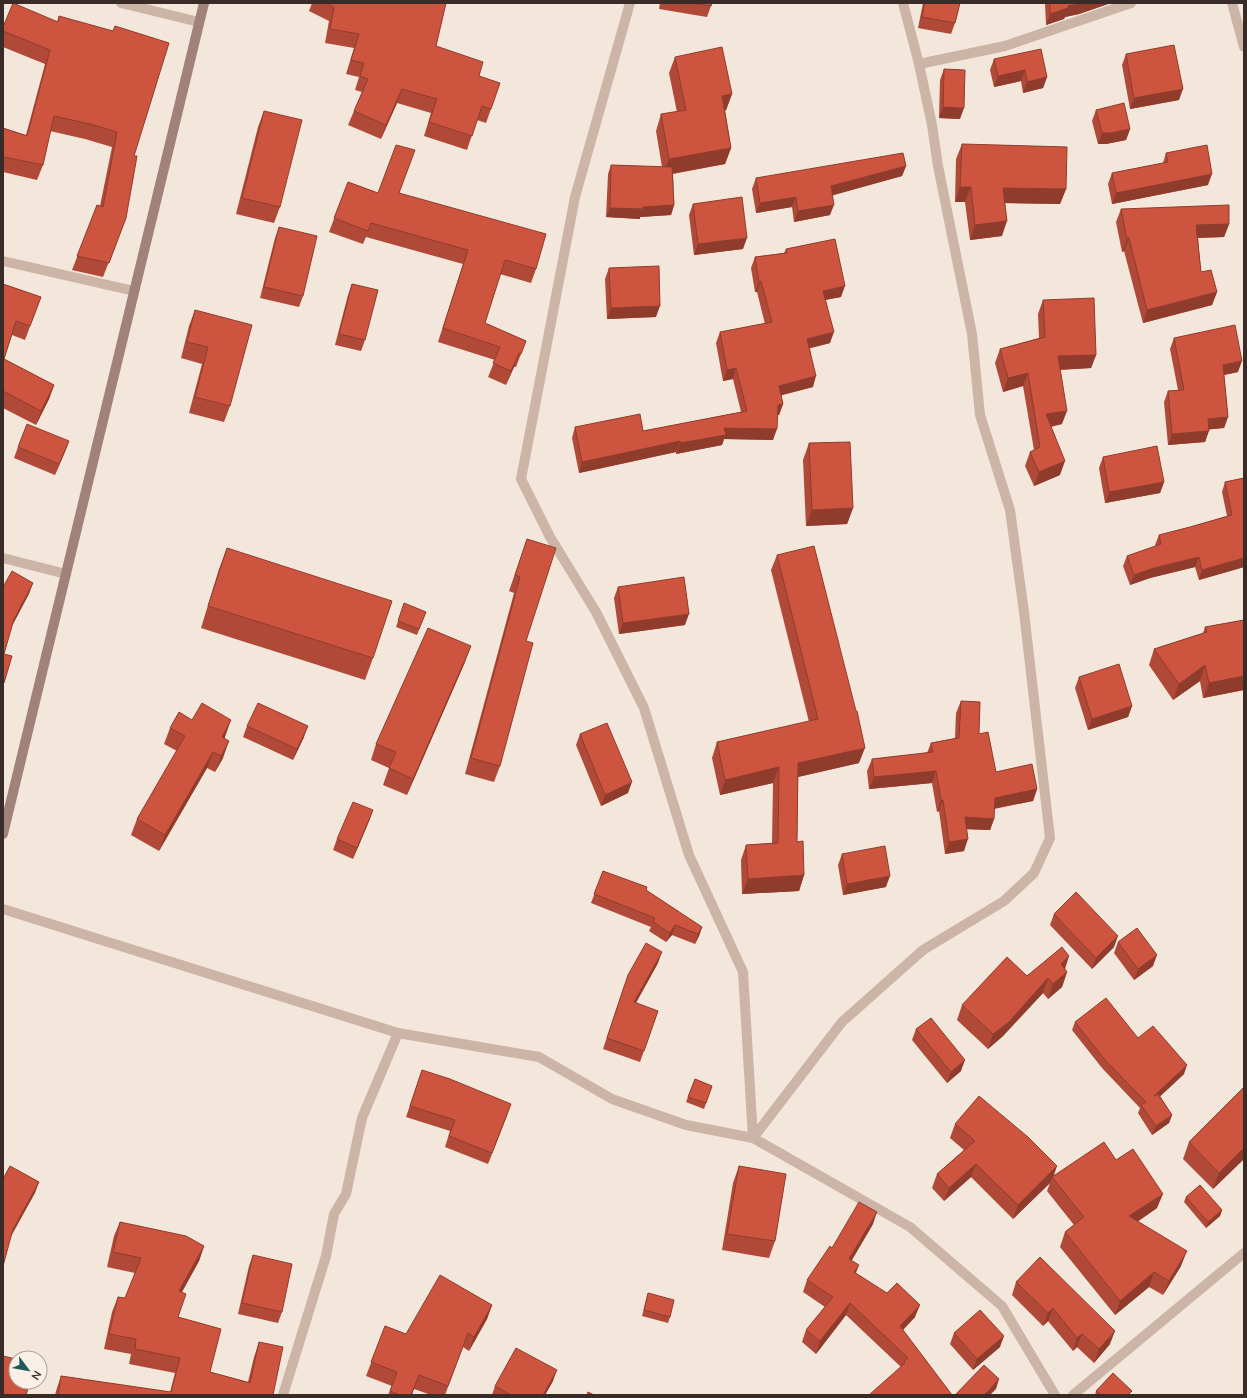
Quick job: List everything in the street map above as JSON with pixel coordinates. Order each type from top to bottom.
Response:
[{"type":"main road","points":[[3,832],[204,3]]},
{"type":"street","points":[[122,3],[199,22]]},
{"type":"street","points":[[630,3],[575,197],[521,479],[550,537],[596,612],[644,708],[689,855],[743,972],[753,1138]]},
{"type":"street","points":[[753,1138],[842,1022],[923,950],[1004,901],[1034,873],[1050,838],[1024,612],[1010,510],[980,415],[972,334],[938,166],[932,124],[919,64],[902,3]]},
{"type":"street","points":[[919,64],[1006,46],[1131,3]]},
{"type":"street","points":[[1232,3],[1244,47]]},
{"type":"street","points":[[3,261],[134,291]]},
{"type":"street","points":[[3,558],[66,574]]},
{"type":"street","points":[[3,910],[398,1033],[539,1057],[612,1099],[686,1125],[753,1138],[910,1226],[1002,1306],[1055,1395]]},
{"type":"street","points":[[283,1395],[326,1256],[334,1214],[346,1194],[362,1118],[398,1033]]},
{"type":"street","points":[[1073,1395],[1244,1253]]},
{"type":"building","points":[[13,3],[58,22],[59,16],[113,31],[115,26],[169,43],[134,156],[137,156],[126,218],[109,263],[77,256],[97,205],[103,207],[117,132],[54,116],[43,165],[4,157],[3,160],[3,128],[27,136],[50,50],[3,31],[3,27]]},
{"type":"building","points":[[326,3],[446,3],[436,46],[483,62],[479,76],[500,83],[491,109],[482,106],[472,136],[429,122],[437,99],[402,89],[386,125],[354,111],[368,79],[360,76],[364,63],[351,60],[359,34],[330,29],[334,7]]},
{"type":"building","points":[[692,3],[712,3],[711,6]]},
{"type":"building","points":[[925,3],[960,3],[955,23],[922,17]]},
{"type":"building","points":[[1050,3],[1083,3],[1068,6],[1068,8],[1050,14]]},
{"type":"building","points":[[1174,45],[1183,89],[1134,98],[1126,54]]},
{"type":"building","points":[[722,47],[732,94],[722,96],[731,148],[669,159],[661,114],[686,110],[675,57]]},
{"type":"building","points":[[1041,49],[1047,77],[1027,82],[1025,70],[998,76],[994,59]]},
{"type":"building","points":[[944,69],[965,70],[964,108],[943,107]]},
{"type":"building","points":[[1124,103],[1130,129],[1102,133],[1096,110]]},
{"type":"building","points":[[264,111],[302,120],[280,207],[242,198]]},
{"type":"building","points":[[962,144],[1067,147],[1066,189],[1003,188],[1007,221],[975,225],[971,187],[960,187]]},
{"type":"building","points":[[396,145],[415,150],[399,193],[546,234],[536,269],[505,260],[485,323],[526,341],[521,354],[519,353],[511,371],[493,363],[500,347],[443,328],[468,250],[371,223],[368,231],[334,218],[348,182],[378,193]]},
{"type":"building","points":[[1207,145],[1212,174],[1116,193],[1112,173],[1168,162],[1166,153]]},
{"type":"building","points":[[903,153],[906,166],[831,186],[834,205],[798,211],[796,197],[760,203],[756,178]]},
{"type":"building","points":[[611,165],[672,167],[674,205],[643,207],[643,209],[610,208]]},
{"type":"building","points":[[742,197],[747,238],[698,244],[693,204]]},
{"type":"building","points":[[1229,205],[1229,224],[1196,225],[1201,272],[1211,270],[1217,292],[1147,310],[1129,238],[1127,239],[1121,209]]},
{"type":"building","points":[[279,227],[317,236],[303,296],[264,287]]},
{"type":"building","points":[[835,239],[845,286],[823,291],[834,332],[807,339],[816,376],[779,386],[783,404],[778,405],[777,429],[724,428],[726,435],[680,443],[680,441],[582,462],[575,427],[640,414],[643,431],[747,411],[736,368],[727,370],[720,332],[772,322],[761,281],[759,282],[755,257],[787,253],[786,249]]},
{"type":"building","points":[[659,266],[660,306],[611,308],[609,268]]},
{"type":"building","points":[[3,284],[41,297],[30,326],[16,321],[4,359],[54,385],[41,411],[3,391]]},
{"type":"building","points":[[352,284],[378,290],[365,340],[339,334]]},
{"type":"building","points":[[1094,298],[1096,355],[1058,356],[1067,411],[1046,414],[1065,461],[1039,472],[1030,452],[1040,447],[1028,373],[1008,378],[1000,349],[1045,337],[1043,300]]},
{"type":"building","points":[[195,310],[252,325],[230,406],[195,397],[208,347],[187,342]]},
{"type":"building","points":[[1235,325],[1242,361],[1223,365],[1228,417],[1208,419],[1209,431],[1172,434],[1168,391],[1184,390],[1174,338]]},
{"type":"building","points":[[27,424],[69,441],[59,464],[18,447]]},
{"type":"building","points":[[850,442],[853,508],[812,510],[809,443]]},
{"type":"building","points":[[1157,446],[1164,482],[1109,492],[1103,457]]},
{"type":"building","points":[[1244,478],[1244,558],[1202,570],[1199,557],[1154,568],[1134,575],[1127,556],[1161,544],[1159,535],[1232,515],[1225,482]]},
{"type":"building","points":[[527,539],[556,548],[526,641],[533,643],[500,766],[471,758],[520,577],[515,575]]},
{"type":"building","points":[[814,546],[857,711],[865,748],[798,763],[797,842],[803,841],[804,875],[748,879],[746,845],[778,843],[779,767],[725,780],[717,742],[818,719],[777,555]]},
{"type":"building","points":[[227,548],[392,601],[373,658],[208,606]]},
{"type":"building","points":[[12,571],[33,583],[14,619],[4,654],[12,656],[3,683],[3,587]]},
{"type":"building","points":[[684,577],[689,614],[623,623],[618,587]]},
{"type":"building","points":[[404,603],[426,612],[419,629],[398,621]]},
{"type":"building","points":[[1244,620],[1244,676],[1209,683],[1205,665],[1179,684],[1154,649],[1207,632],[1205,627]]},
{"type":"building","points":[[428,628],[471,646],[413,779],[389,768],[396,752],[376,744]]},
{"type":"building","points":[[1119,664],[1132,706],[1092,719],[1079,677]]},
{"type":"building","points":[[961,701],[980,702],[979,734],[988,732],[996,772],[1032,764],[1037,789],[995,798],[994,819],[965,817],[968,839],[949,842],[943,800],[941,800],[936,771],[874,777],[872,759],[933,752],[931,743],[959,738]]},
{"type":"building","points":[[202,703],[231,720],[222,737],[229,741],[221,756],[213,752],[165,835],[137,819],[185,736],[170,728],[179,712],[192,720]]},
{"type":"building","points":[[258,703],[308,726],[297,749],[247,726]]},
{"type":"building","points":[[607,723],[632,782],[605,795],[580,734]]},
{"type":"building","points":[[353,802],[373,810],[357,848],[337,839]]},
{"type":"building","points":[[885,846],[890,876],[847,884],[842,854]]},
{"type":"building","points":[[603,871],[647,887],[646,890],[702,927],[698,934],[675,925],[670,933],[653,922],[655,918],[594,894]]},
{"type":"building","points":[[1076,892],[1118,936],[1096,958],[1054,914]]},
{"type":"building","points":[[1137,928],[1157,955],[1138,969],[1118,942]]},
{"type":"building","points":[[646,943],[662,952],[634,1002],[658,1011],[644,1051],[607,1038],[628,975]]},
{"type":"building","points":[[1062,947],[1069,956],[1061,964],[1067,972],[1053,984],[1048,978],[1009,1022],[993,1034],[962,1005],[1007,957],[1027,976]]},
{"type":"building","points":[[1106,998],[1138,1038],[1153,1026],[1187,1065],[1154,1096],[1158,1094],[1172,1115],[1156,1126],[1141,1105],[1146,1102],[1105,1060],[1075,1022]]},
{"type":"building","points":[[931,1018],[965,1060],[951,1072],[916,1029]]},
{"type":"building","points":[[422,1070],[450,1079],[511,1104],[492,1153],[449,1136],[455,1120],[410,1106]]},
{"type":"building","points":[[695,1079],[712,1086],[706,1103],[688,1097]]},
{"type":"building","points":[[1244,1087],[1244,1148],[1219,1173],[1189,1142]]},
{"type":"building","points":[[979,1096],[1028,1137],[1057,1166],[1018,1205],[976,1164],[949,1188],[937,1174],[975,1141],[955,1124]]},
{"type":"building","points":[[1104,1142],[1116,1160],[1133,1149],[1163,1194],[1129,1216],[1187,1251],[1169,1281],[1154,1272],[1120,1301],[1065,1232],[1084,1217],[1052,1177]]},
{"type":"building","points":[[10,1166],[39,1182],[13,1229],[3,1266],[3,1179]]},
{"type":"building","points":[[739,1166],[786,1174],[775,1241],[727,1234]]},
{"type":"building","points":[[1200,1185],[1222,1210],[1208,1222],[1186,1197]]},
{"type":"building","points":[[859,1202],[877,1212],[849,1259],[859,1265],[854,1272],[887,1293],[897,1283],[920,1305],[900,1326],[952,1395],[869,1395],[905,1363],[904,1361],[908,1358],[850,1303],[820,1341],[806,1330],[833,1297],[807,1280],[830,1246],[832,1248]]},
{"type":"building","points":[[120,1222],[186,1236],[204,1246],[179,1291],[186,1294],[178,1317],[221,1329],[210,1372],[250,1383],[259,1342],[283,1347],[273,1395],[58,1395],[61,1376],[171,1392],[180,1358],[135,1349],[136,1339],[109,1334],[118,1297],[125,1298],[141,1258],[113,1252]]},
{"type":"building","points":[[253,1255],[292,1264],[282,1312],[242,1303]]},
{"type":"building","points":[[1040,1257],[1115,1331],[1099,1349],[1082,1334],[1077,1338],[1053,1308],[1048,1313],[1016,1282]]},
{"type":"building","points":[[440,1275],[492,1305],[474,1337],[468,1333],[448,1386],[419,1375],[411,1395],[400,1395],[390,1391],[397,1372],[371,1362],[385,1326],[406,1334]]},
{"type":"building","points":[[648,1293],[674,1300],[670,1317],[644,1310]]},
{"type":"building","points":[[980,1310],[1004,1336],[977,1359],[954,1333]]},
{"type":"building","points":[[516,1348],[557,1370],[543,1395],[511,1395],[495,1386]]},
{"type":"building","points":[[3,1356],[8,1357],[8,1390],[28,1390],[26,1395],[3,1395]]},
{"type":"building","points":[[984,1365],[999,1379],[984,1395],[955,1395]]},
{"type":"building","points":[[1113,1373],[1132,1391],[1128,1395],[1101,1395],[1096,1391]]},
{"type":"building","points":[[588,1392],[594,1395],[587,1395]]}]
